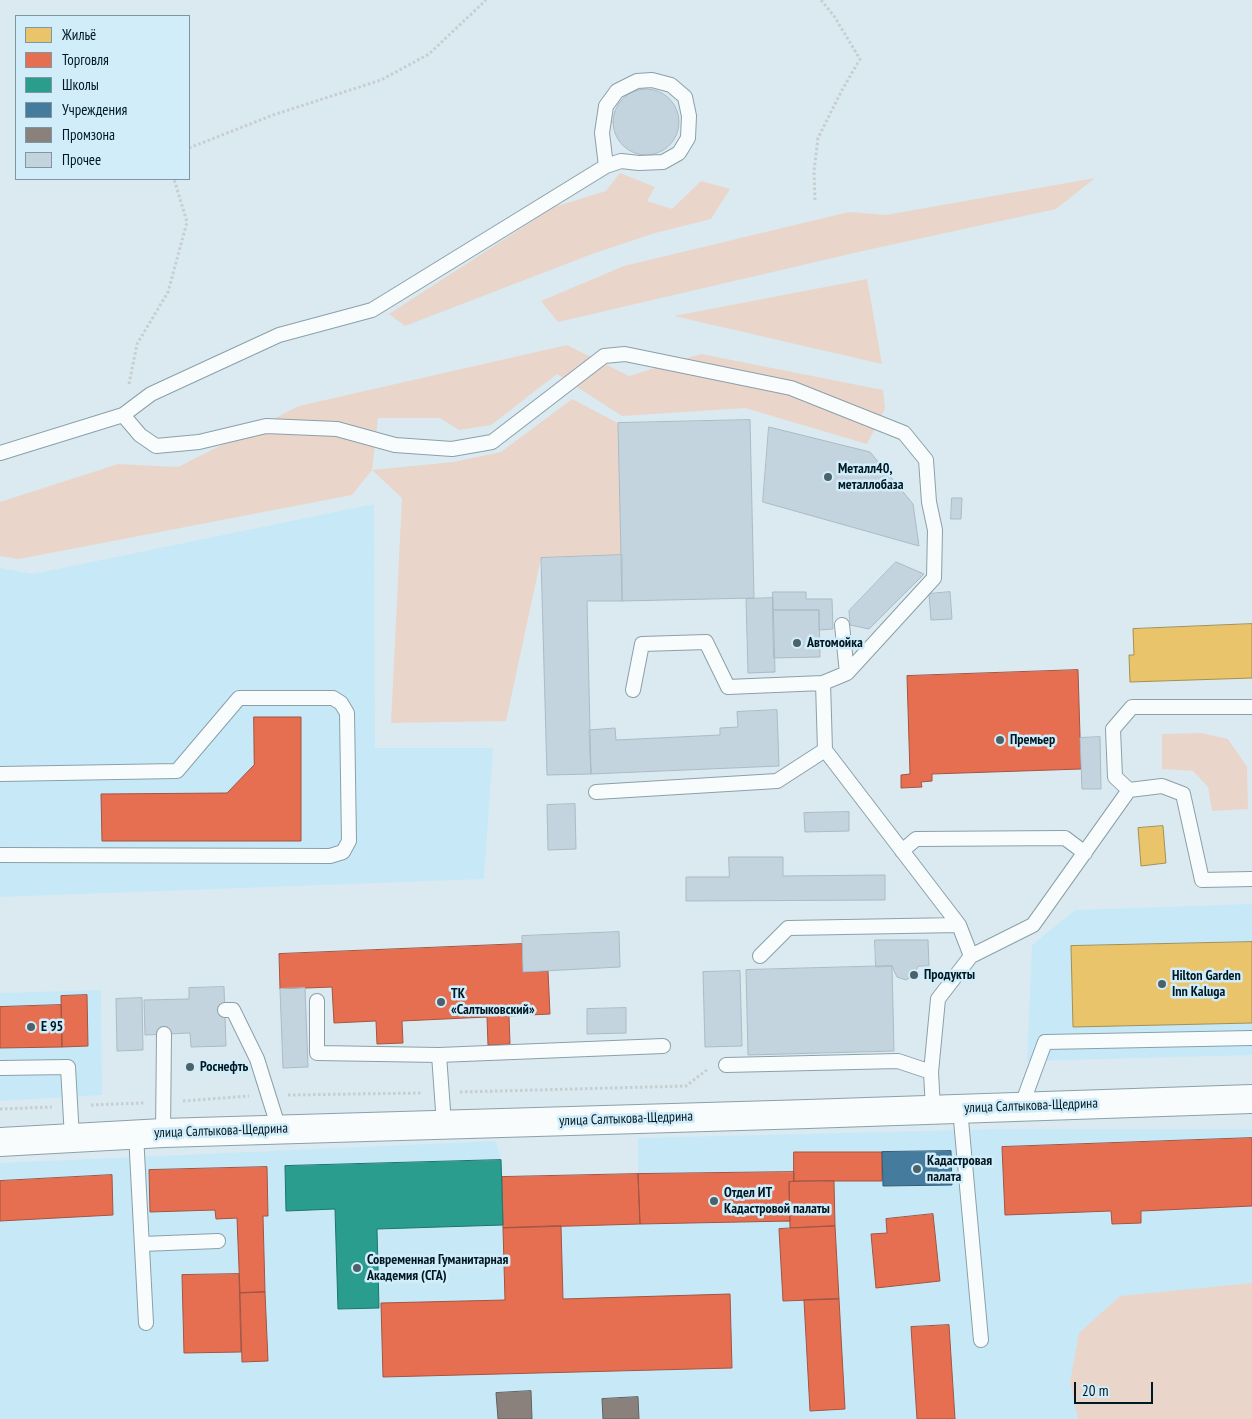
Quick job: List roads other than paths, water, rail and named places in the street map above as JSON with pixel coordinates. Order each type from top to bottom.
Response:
[{"type":"main road","name":"улица Салтыкова-Щедрина","points":[[0,1142],[279,1129],[1252,1099]]},
{"type":"lane","points":[[0,452],[123,415],[151,394],[279,335],[372,310],[606,166],[621,161],[639,164],[663,162],[679,153],[688,138],[689,116],[685,98],[671,85],[652,80],[637,81],[617,91],[606,106],[602,133],[606,166]]},
{"type":"lane","points":[[123,415],[140,435],[156,446],[200,442],[266,426],[338,429],[395,445],[452,449],[492,442],[604,356],[625,354],[791,388],[904,433],[926,460],[928,502],[935,530],[934,578],[847,673],[823,683],[728,688],[706,642],[642,644],[632,690]]},
{"type":"lane","points":[[842,624],[847,673]]},
{"type":"lane","points":[[823,683],[825,750],[959,926],[971,956]]},
{"type":"lane","points":[[0,774],[178,771],[239,698],[333,698],[341,703],[347,712],[349,841],[343,852],[330,856],[0,855]]},
{"type":"lane","points":[[1129,790],[1115,777],[1113,729],[1132,707],[1252,706]]},
{"type":"lane","points":[[596,792],[778,781],[825,750]]},
{"type":"lane","points":[[933,1109],[931,1072],[938,998],[971,956],[1033,925],[1129,790],[1162,786],[1183,794],[1202,880],[1252,879]]},
{"type":"lane","points":[[902,851],[916,839],[1065,838],[1085,853]]},
{"type":"lane","points":[[760,956],[788,928],[959,926]]},
{"type":"lane","points":[[317,1001],[317,1053],[439,1055],[663,1046]]},
{"type":"lane","points":[[225,1010],[233,1010],[257,1059],[279,1129]]},
{"type":"lane","points":[[146,1323],[142,1244],[149,1134],[163,1102],[164,1034]]},
{"type":"lane","points":[[1022,1107],[1045,1042],[1252,1038]]},
{"type":"lane","points":[[439,1055],[444,1124]]},
{"type":"lane","points":[[726,1064],[898,1061],[931,1072]]},
{"type":"lane","points":[[0,1068],[68,1067],[72,1138]]},
{"type":"lane","points":[[960,1109],[981,1340]]},
{"type":"lane","points":[[142,1244],[218,1241]]},
{"type":"place","name":"Металл40, металлобаза","points":[[828,477]]},
{"type":"place","name":"Автомойка","points":[[797,643]]},
{"type":"place","name":"Премьер","points":[[1000,740]]},
{"type":"place","name":"Продукты","points":[[914,975]]},
{"type":"place","name":"Hilton Garden Inn Kaluga","points":[[1162,984]]},
{"type":"place","name":"ТК «Салтыковский»","points":[[441,1002]]},
{"type":"place","name":"Е 95","points":[[31,1027]]},
{"type":"place","name":"Роснефть","points":[[190,1067]]},
{"type":"place","name":"Кадастровая палата","points":[[917,1169]]},
{"type":"place","name":"Отдел ИТ Кадастровой палаты","points":[[714,1201]]},
{"type":"place","name":"Современная Гуманитарная Академия (СГА)","points":[[357,1268]]}]
